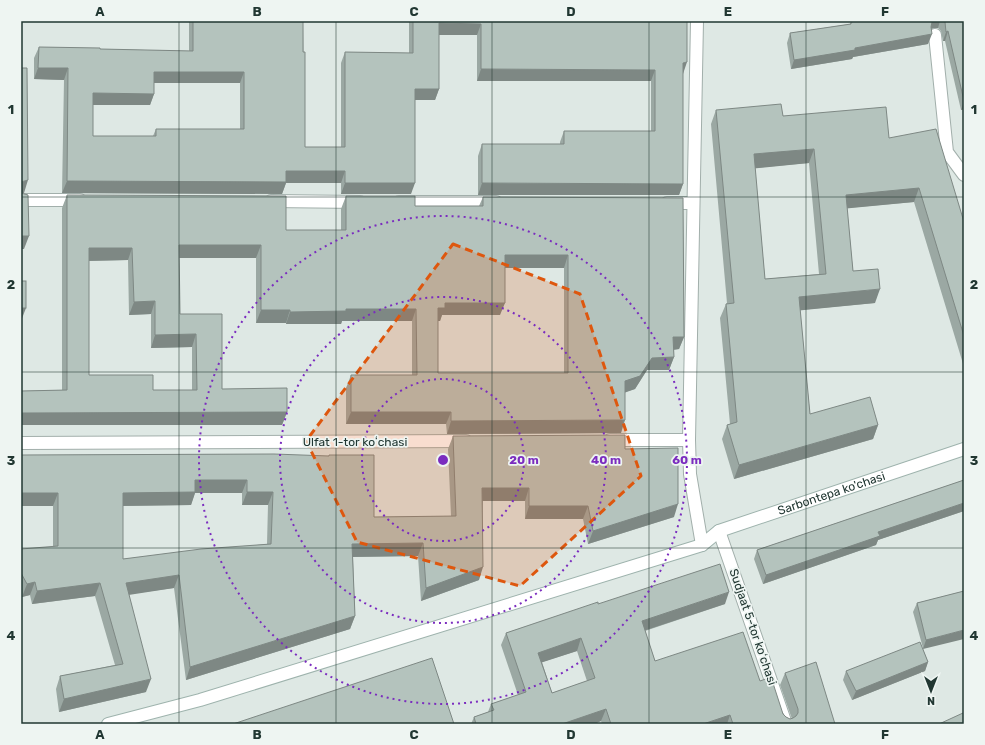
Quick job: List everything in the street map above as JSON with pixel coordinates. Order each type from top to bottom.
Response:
[{"type":"street","points":[[108,724],[200,700],[702,545],[690,474],[689,440],[697,21]]},
{"type":"street","points":[[935,35],[948,152],[964,175]]},
{"type":"street","points":[[21,200],[92,200]]},
{"type":"street","points":[[258,201],[369,202]]},
{"type":"street","points":[[385,202],[504,202]]},
{"type":"street","points":[[654,203],[693,203]]},
{"type":"street","points":[[601,440],[689,440]]},
{"type":"street","name":"Ulfat 1-tor koʻchasi","points":[[21,443],[474,441]]},
{"type":"street","name":"Sarbontepa ko'chasi","points":[[702,545],[719,531],[964,449]]},
{"type":"street","name":"Sudjaat 5-tor koʻchasi","points":[[719,531],[786,724]]},
{"type":"highlighted area","points":[[453,244],[580,294],[641,476],[520,586],[357,542],[306,441]]},
{"type":"building","points":[[193,21],[303,21],[303,52],[305,52],[305,147],[345,147],[345,52],[413,53],[413,21],[687,21],[687,62],[683,63],[683,184],[482,183],[482,144],[564,144],[564,131],[655,131],[655,70],[481,69],[481,24],[439,23],[439,89],[415,89],[415,183],[345,183],[345,171],[286,171],[286,182],[67,181],[68,68],[38,68],[39,47],[193,51]],"holes":[[[154,72],[244,72],[244,129],[156,129],[156,136],[93,136],[93,93],[154,94]]]},
{"type":"building","points":[[933,21],[931,27],[932,34],[855,48],[855,50],[794,60],[790,33],[851,24],[851,22]]},
{"type":"building","points":[[944,21],[964,21],[964,101],[948,31],[946,32]]},
{"type":"building","points":[[21,68],[27,68],[28,180],[21,182]]},
{"type":"building","points":[[781,104],[783,116],[886,107],[889,138],[936,129],[964,222],[964,336],[919,188],[846,195],[853,271],[878,269],[880,289],[799,297],[810,414],[870,397],[878,425],[739,465],[727,425],[737,422],[726,304],[734,303],[716,110]],"holes":[[[814,149],[826,274],[765,279],[754,154]]]},
{"type":"building","points":[[21,193],[28,195],[29,236],[21,236]]},
{"type":"building","points":[[67,195],[286,196],[286,230],[346,230],[346,196],[415,196],[415,206],[483,206],[483,197],[683,198],[684,337],[673,337],[674,357],[652,358],[640,376],[625,381],[625,420],[451,421],[451,412],[351,412],[351,375],[417,375],[416,309],[346,309],[346,311],[290,312],[290,310],[261,310],[261,245],[179,245],[180,314],[222,314],[222,389],[287,388],[287,412],[21,413],[21,391],[67,390]],"holes":[[[89,248],[132,248],[134,302],[155,301],[155,335],[196,334],[197,390],[153,390],[153,375],[89,375]],[[505,255],[568,255],[568,373],[438,373],[438,308],[445,308],[445,303],[505,303]]]},
{"type":"building","points":[[21,281],[26,281],[26,308],[21,308]]},
{"type":"building","points":[[625,435],[625,449],[678,448],[678,504],[593,531],[588,506],[529,506],[529,488],[482,488],[483,567],[426,588],[423,543],[352,544],[355,616],[190,667],[179,575],[126,583],[151,679],[64,699],[60,676],[123,664],[100,583],[37,591],[35,582],[27,584],[21,573],[21,549],[58,546],[58,493],[21,493],[21,455],[374,455],[374,517],[456,516],[453,436]],"holes":[[[195,480],[247,480],[247,492],[273,492],[271,544],[201,549],[123,559],[123,493],[195,492]]]},
{"type":"building","points":[[964,480],[964,503],[878,532],[880,536],[766,575],[757,550]]},
{"type":"building","points":[[720,564],[729,592],[642,621],[655,661],[743,632],[760,681],[771,677],[783,714],[790,719],[796,716],[798,709],[785,673],[816,662],[835,724],[733,724],[730,715],[703,724],[611,724],[606,709],[562,724],[476,724],[474,717],[494,710],[491,704],[526,692],[506,633],[598,602],[598,604]],"holes":[[[581,638],[595,678],[552,693],[538,653]]]},
{"type":"building","points":[[964,591],[964,630],[926,640],[917,603]]},
{"type":"building","points":[[920,642],[928,662],[856,691],[846,671]]},
{"type":"building","points":[[432,658],[454,724],[233,724]]},
{"type":"building","points":[[963,713],[964,724],[939,724]]}]
